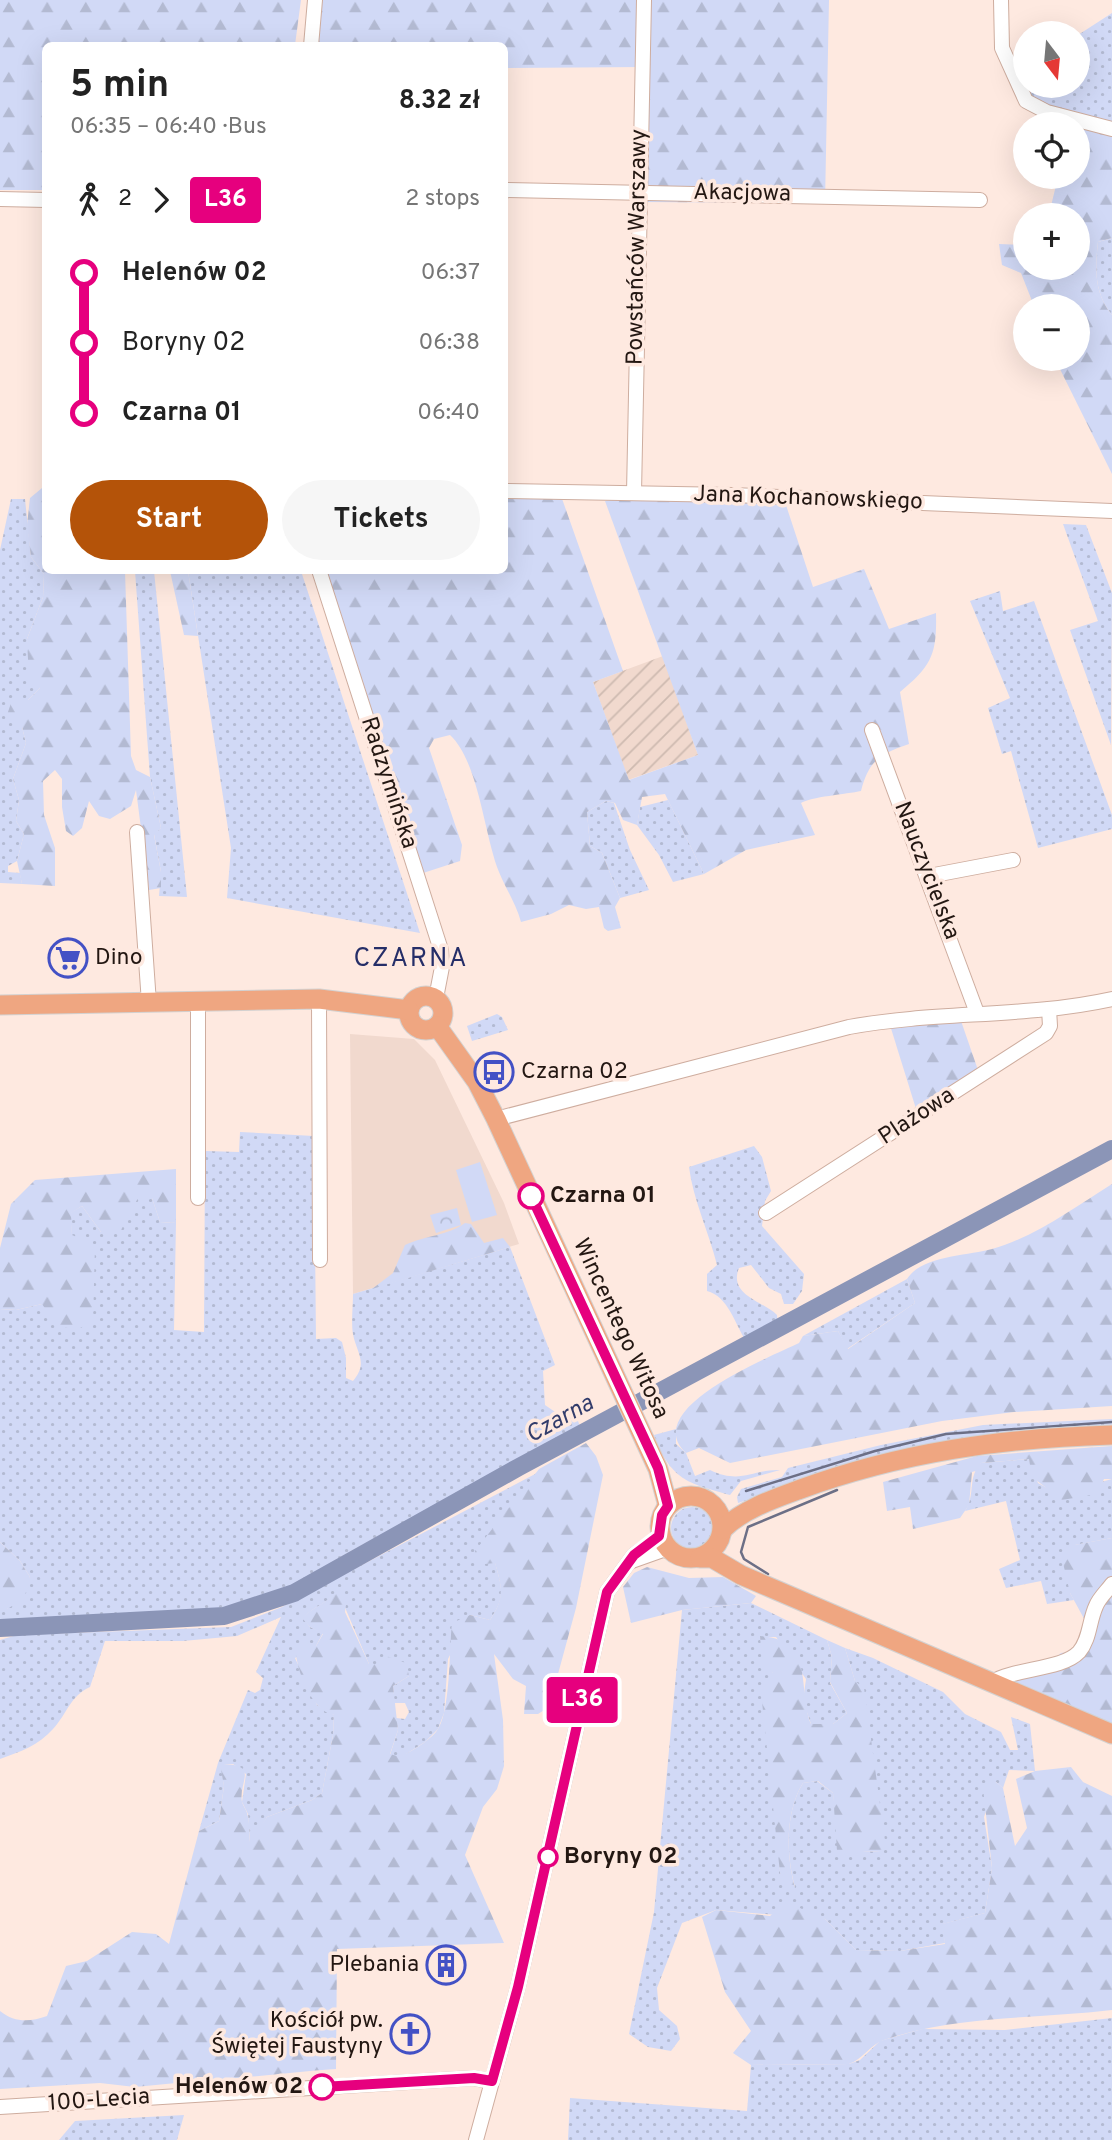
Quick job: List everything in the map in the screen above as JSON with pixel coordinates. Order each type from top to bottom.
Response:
[{"type":"main road","points":[[419,997],[436,999],[443,1012],[437,1026],[420,1029],[411,1021],[409,1010],[419,997]]},
{"type":"main road","points":[[0,1005],[319,999],[409,1010]]},
{"type":"main road","name":"Wincentego Witosa","points":[[437,1026],[477,1082],[496,1119],[658,1468],[668,1506]]},
{"type":"main road","points":[[1112,1435],[966,1445],[892,1460],[768,1501],[730,1509],[717,1508],[704,1498],[687,1496],[668,1506],[662,1515],[660,1532],[670,1551],[688,1559],[712,1558],[754,1579],[1112,1734]]},
{"type":"main road","name":"Wincentego Witosa","points":[[658,1468],[687,1496]]},
{"type":"main road","points":[[700,1558],[713,1551],[731,1521],[768,1501]]},
{"type":"main road","points":[[717,1508],[728,1556],[754,1579]]},
{"type":"street","points":[[311,42],[316,0]]},
{"type":"street","name":"Powstańców Warszawy","points":[[634,493],[644,0]]},
{"type":"street","points":[[1002,0],[1002,48],[1024,98],[1030,104],[1112,129]]},
{"type":"street","name":"Akacjowa","points":[[508,190],[980,200]]},
{"type":"street","points":[[0,199],[42,200]]},
{"type":"street","name":"Jana Kochanowskiego","points":[[508,491],[634,493],[1112,511]]},
{"type":"street","name":"Radzymińska","points":[[320,574],[441,950],[442,967],[436,999]]},
{"type":"street","name":"Nauczycielska","points":[[872,730],[929,876],[977,1013]]},
{"type":"street","points":[[137,832],[149,1003]]},
{"type":"street","points":[[929,876],[1013,860]]},
{"type":"street","points":[[319,999],[320,1260]]},
{"type":"street","points":[[496,1119],[849,1027],[897,1018],[1049,1009],[1112,999]]},
{"type":"street","points":[[198,1002],[198,1198]]},
{"type":"street","name":"Plażowa","points":[[766,1213],[1046,1033],[1050,1026],[1049,1009]]},
{"type":"street","points":[[476,2140],[518,1987],[600,1617],[611,1585],[634,1555],[657,1539],[660,1532]]},
{"type":"street","points":[[631,1562],[663,1550],[670,1551]]},
{"type":"street","points":[[992,1682],[1005,1674],[1061,1661],[1078,1653],[1087,1638],[1096,1605],[1112,1584]]},
{"type":"street","name":"100-Lecia","points":[[0,2107],[474,2078],[492,2081]]},
{"type":"shaded area","points":[[663,656],[698,755],[628,780],[593,682]]},
{"type":"shaded area","points":[[350,1034],[414,1039],[435,1060],[504,1203],[519,1244],[353,1294]]},
{"type":"green space","points":[[0,0],[301,0],[295,42],[42,42],[42,190],[0,190]]},
{"type":"green space","points":[[321,0],[829,0],[825,203],[640,202],[644,67],[508,68],[508,42],[316,42]]},
{"type":"green space","points":[[1112,13],[1112,127],[1090,120],[1090,112],[1063,112],[1030,102],[1029,98],[1090,98],[1090,27]]},
{"type":"green space","points":[[1090,130],[1112,136],[1112,238],[1098,242],[1096,271],[1102,298],[1112,315],[1112,474],[1061,371],[1090,371],[1090,294],[1029,294],[1024,280],[1090,280],[1090,203],[1052,203],[1055,189],[1090,189]]},
{"type":"green space","points":[[1112,238],[1112,315],[1102,298],[1096,271],[1098,242]]},
{"type":"green space","points":[[999,244],[1013,245],[1013,270],[1002,265]]},
{"type":"green space","points":[[42,488],[42,571],[31,557],[27,525],[30,498]]},
{"type":"green space","points":[[508,491],[560,493],[623,671],[593,682],[629,780],[698,755],[605,501],[641,495],[784,499],[813,587],[864,569],[889,629],[936,613],[935,639],[930,658],[919,674],[900,692],[909,744],[890,751],[877,760],[868,772],[861,791],[820,797],[801,803],[815,835],[746,850],[704,874],[665,794],[642,797],[637,825],[623,820],[615,803],[606,801],[587,812],[590,846],[602,853],[620,898],[615,907],[621,928],[608,931],[604,928],[599,907],[586,909],[569,905],[551,914],[521,922],[494,857],[468,763],[450,735],[434,739],[429,748],[462,845],[460,861],[417,875],[321,574],[508,574]]},
{"type":"green space","points":[[11,499],[25,499],[31,557],[44,574],[43,597],[27,639],[40,688],[28,700],[22,727],[26,743],[13,779],[19,800],[16,821],[24,834],[17,861],[8,866],[8,872],[20,873],[22,884],[0,883],[0,550]]},
{"type":"green space","points":[[1063,524],[1086,525],[1112,593],[1111,745],[1070,630],[1098,621]]},
{"type":"green space","points":[[44,574],[125,574],[131,756],[136,770],[150,777],[161,828],[154,835],[161,888],[149,890],[136,790],[131,806],[110,819],[99,816],[89,801],[82,828],[73,836],[66,831],[62,807],[62,779],[55,770],[43,781],[44,815],[55,848],[55,886],[22,884],[17,861],[24,834],[16,821],[19,800],[13,779],[26,743],[22,727],[7,715],[14,694],[28,700],[40,688],[29,679],[27,639],[43,597]]},
{"type":"green space","points":[[135,574],[154,574],[187,897],[159,896],[161,872],[154,834],[161,828],[150,777]]},
{"type":"green space","points":[[171,574],[188,574],[198,636],[184,635]]},
{"type":"green space","points":[[188,574],[302,574],[420,933],[227,898],[231,848]]},
{"type":"green space","points":[[1000,591],[1003,611],[1034,601],[1112,815],[1112,829],[1038,848],[1011,751],[1002,754],[988,708],[1010,698],[970,601]]},
{"type":"green space","points":[[668,800],[704,874],[673,882],[659,855],[637,825],[640,807]]},
{"type":"green space","points":[[606,801],[614,803],[630,850],[649,890],[620,898],[602,853],[590,846],[587,812]]},
{"type":"green space","points":[[497,1014],[502,1017],[508,1030],[472,1041],[467,1026]]},
{"type":"green space","points":[[960,1018],[979,1073],[917,1112],[889,1022]]},
{"type":"green space","points":[[240,1132],[314,1136],[316,1339],[336,1338],[342,1342],[346,1358],[346,1378],[353,1381],[358,1375],[361,1363],[352,1329],[353,1294],[510,1247],[555,1365],[543,1371],[545,1405],[558,1414],[575,1413],[581,1429],[295,1583],[243,1606],[222,1612],[0,1623],[0,1609],[7,1609],[30,1577],[20,1561],[0,1542],[0,1309],[16,1310],[42,1304],[72,1235],[70,1213],[82,1206],[101,1232],[138,1197],[152,1198],[160,1222],[176,1223],[174,1330],[204,1332],[205,1151],[239,1152]]},
{"type":"green space","points":[[754,1146],[762,1157],[771,1191],[765,1201],[762,1226],[804,1274],[802,1291],[793,1304],[784,1304],[781,1294],[769,1288],[751,1265],[739,1268],[738,1285],[742,1291],[777,1315],[778,1325],[746,1341],[726,1305],[707,1291],[707,1274],[717,1265],[689,1167]]},
{"type":"green space","points":[[480,1162],[497,1215],[472,1222],[456,1170]]},
{"type":"green space","points":[[176,1169],[176,1223],[160,1222],[152,1198],[138,1198],[121,1230],[101,1232],[82,1206],[71,1213],[72,1235],[95,1245],[93,1322],[78,1329],[58,1327],[42,1304],[16,1310],[0,1309],[0,1248],[11,1204],[35,1180]]},
{"type":"green space","points":[[1112,1184],[1112,1406],[1014,1412],[942,1421],[730,1463],[699,1448],[686,1453],[676,1436],[679,1419],[713,1387],[799,1343],[803,1336],[838,1331],[848,1349],[915,1303],[907,1279],[923,1265],[1008,1244],[1054,1221]]},
{"type":"green space","points":[[457,1208],[461,1225],[436,1233],[430,1215]]},
{"type":"green space","points":[[465,1223],[471,1224],[484,1243],[503,1238],[510,1247],[372,1289],[393,1273],[405,1245],[451,1231]]},
{"type":"green space","points":[[907,1279],[915,1303],[847,1349],[838,1331],[803,1336]]},
{"type":"green space","points":[[1112,1419],[1112,1427],[1005,1433],[911,1448],[738,1503],[737,1497],[741,1489],[782,1477],[788,1468],[881,1445],[983,1425]]},
{"type":"green space","points":[[676,1429],[676,1444],[686,1453],[695,1476],[710,1470],[739,1476],[780,1470],[741,1481],[730,1495],[702,1487],[674,1471],[660,1450],[654,1435]]},
{"type":"green space","points":[[586,1443],[596,1456],[603,1475],[576,1608],[549,1707],[538,1714],[524,1714],[526,1686],[513,1679],[494,1654],[503,1720],[504,1766],[497,1789],[483,1807],[465,1855],[504,1943],[337,1949],[336,2069],[206,2080],[205,2077],[197,2077],[197,2081],[135,2087],[100,2083],[0,2089],[0,2011],[11,2018],[23,2020],[47,2016],[66,1966],[87,1961],[132,1932],[156,1934],[169,1944],[199,1831],[219,1821],[224,1786],[220,1764],[233,1765],[244,1770],[242,1802],[248,1816],[250,1842],[267,1817],[312,1800],[322,1793],[334,1715],[325,1712],[311,1697],[301,1675],[295,1644],[316,1646],[323,1634],[310,1627],[302,1618],[338,1590],[347,1597],[345,1612],[369,1664],[377,1664],[386,1656],[406,1663],[409,1676],[393,1686],[398,1730],[390,1754],[400,1757],[424,1743],[436,1732],[444,1711],[452,1623],[470,1615],[490,1620],[500,1599],[495,1563],[475,1565],[475,1551],[539,1469]]},
{"type":"green space","points":[[1112,1446],[1112,1479],[1104,1479],[1097,1494],[1062,1500],[1032,1477],[1029,1459],[981,1463],[979,1470],[972,1472],[969,1505],[960,1518],[913,1529],[910,1507],[887,1511],[883,1482],[977,1456]]},
{"type":"green space","points":[[1029,1459],[1038,1483],[1058,1494],[1112,1479],[1112,1538],[1075,1545],[1070,1593],[1074,1600],[1047,1604],[1041,1581],[1006,1588],[999,1569],[1020,1560],[1006,1501],[965,1511],[974,1474],[981,1463]]},
{"type":"green space","points":[[537,1473],[495,1562],[501,1592],[499,1605],[490,1620],[470,1615],[448,1659],[444,1713],[438,1729],[425,1742],[400,1758],[390,1755],[398,1730],[396,1718],[405,1719],[409,1712],[405,1703],[394,1703],[393,1686],[409,1676],[369,1664],[338,1591],[303,1618],[310,1627],[323,1633],[316,1646],[295,1658],[317,1705],[334,1715],[322,1793],[312,1800],[267,1817],[253,1842],[250,1842],[248,1814],[242,1802],[246,1774],[233,1764],[221,1764],[224,1786],[219,1821],[199,1831],[218,1763],[248,1690],[255,1693],[260,1690],[263,1678],[256,1672],[281,1617],[237,1636],[183,1641],[105,1641],[90,1687],[73,1700],[48,1735],[22,1751],[0,1759],[0,1640],[17,1635],[231,1627],[282,1607]]},
{"type":"green space","points":[[692,1507],[707,1513],[713,1528],[707,1543],[692,1549],[677,1543],[671,1528],[677,1513]]},
{"type":"green space","points":[[1112,1538],[1112,1734],[992,1682],[1040,1670],[1061,1653],[1075,1651],[1093,1635],[1070,1593],[1061,1554],[1074,1545]]},
{"type":"green space","points":[[0,1542],[20,1561],[30,1577],[24,1599],[7,1609],[0,1609]]},
{"type":"green space","points":[[647,1567],[689,1578],[723,1577],[756,1596],[751,1603],[682,1610],[631,1623],[623,1587],[634,1573]]},
{"type":"green space","points":[[751,1603],[827,1640],[832,1657],[830,1683],[847,1713],[833,1724],[811,1724],[803,1701],[806,1679],[776,1637],[760,1637],[773,1673],[780,1873],[795,1887],[789,1848],[790,1820],[803,1783],[817,1781],[833,1793],[835,1809],[862,1851],[881,1852],[855,1681],[845,1648],[873,1658],[943,1692],[965,1714],[1001,1732],[1010,1750],[1018,1750],[1011,1717],[1030,1724],[1035,1771],[1009,1770],[1003,1788],[996,1782],[984,1817],[992,1868],[985,1913],[943,1924],[945,1943],[900,1951],[856,1950],[825,1919],[716,1910],[682,1923],[657,1988],[659,2010],[677,2026],[680,2039],[671,2051],[648,2047],[629,2034],[654,1912],[682,1610]]},
{"type":"green space","points":[[760,1636],[778,1639],[790,1646],[797,1656],[811,1724],[833,1724],[847,1713],[830,1682],[832,1657],[827,1640],[845,1648],[855,1681],[864,1688],[885,1841],[881,1852],[862,1851],[853,1857],[837,1851],[833,1793],[818,1781],[803,1783],[790,1820],[790,1862],[795,1888],[787,1889],[780,1873],[761,1692],[773,1673],[762,1661]]},
{"type":"green space","points":[[1071,1767],[1083,1782],[1112,1796],[1112,2010],[939,2026],[884,2040],[849,2064],[751,2065],[733,2053],[751,2031],[725,1992],[702,1917],[716,1910],[770,1916],[786,1902],[825,1919],[856,1950],[900,1951],[945,1944],[942,1924],[985,1913],[992,1868],[983,1788],[996,1782],[1003,1788],[1015,1846],[1027,1828],[1016,1779],[1035,1771]]},
{"type":"green space","points":[[1112,2018],[1112,2140],[568,2140],[570,2098],[747,2111],[751,2065],[849,2064],[860,2060],[880,2041],[922,2029],[1005,2030]]},
{"type":"green space","points":[[184,2115],[177,2140],[59,2140],[75,2121]]},
{"type":"waterway","name":"Czarna","points":[[0,1628],[224,1616],[294,1593],[519,1467],[1112,1149]]},
{"type":"waterway","points":[[746,1491],[875,1451],[946,1434],[1112,1422]]},
{"type":"waterway","points":[[768,1574],[744,1559],[741,1552],[748,1527],[837,1490]]},
{"type":"bus line","name":"L36","points":[[322,2087],[474,2078],[492,2081],[518,1987],[607,1592],[634,1555],[657,1539],[662,1515],[668,1506],[658,1468],[531,1196]]},
{"type":"place","name":"Dino","points":[[68,958]]},
{"type":"place","name":"Czarna 02","points":[[494,1072]]},
{"type":"place","name":"Czarna 01","points":[[531,1196]]},
{"type":"place","name":"Boryny 02","points":[[548,1857]]},
{"type":"place","name":"Plebania","points":[[446,1965]]},
{"type":"place","name":"Kościół pw. Świętej Faustyny","points":[[410,2034]]},
{"type":"place","name":"Helenów 02","points":[[322,2087]]},
{"type":"district","name":"CZARNA","points":[[411,959]]}]
